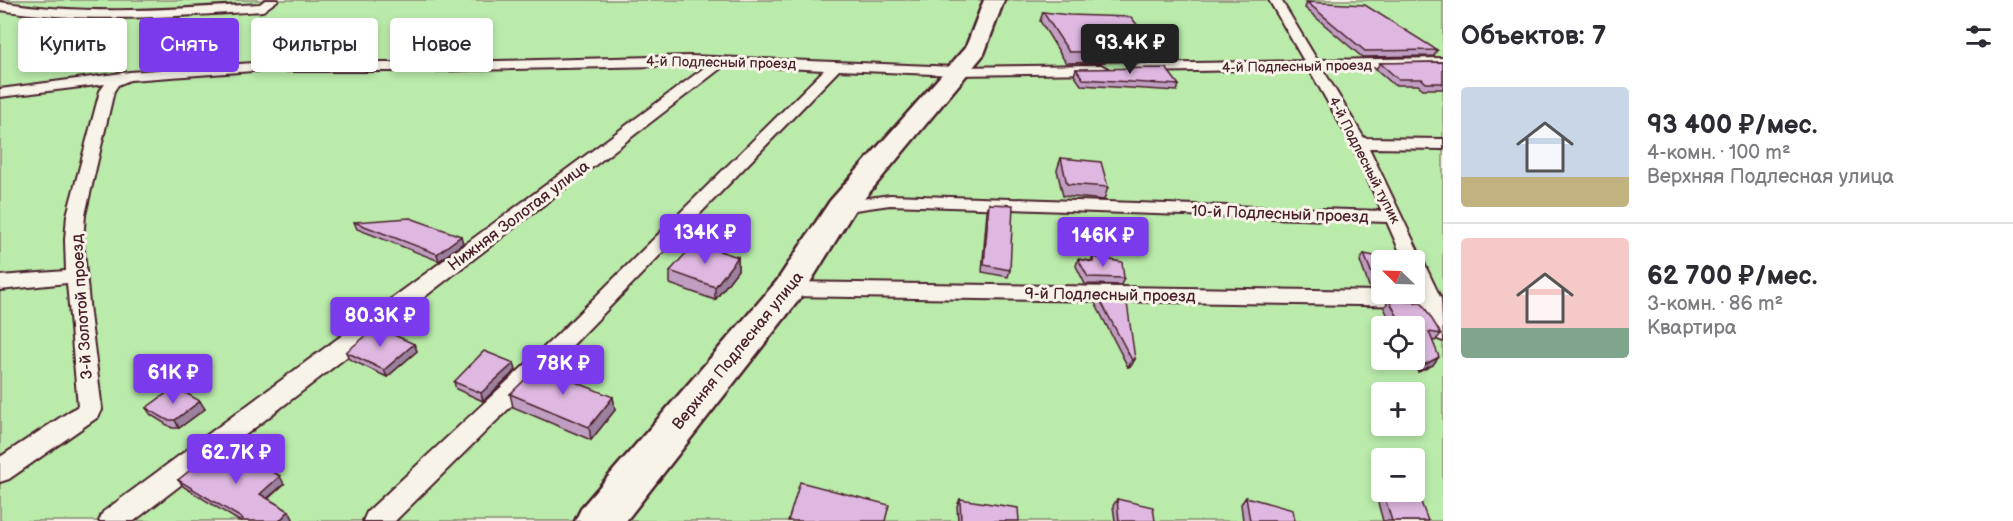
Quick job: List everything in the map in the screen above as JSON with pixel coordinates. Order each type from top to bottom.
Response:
[{"type":"street","name":"Верхняя Подлесная улица","points":[[598,521],[789,289],[841,207],[976,50],[994,0]]},
{"type":"lane","points":[[0,6],[65,14],[149,13],[262,7],[273,0]]},
{"type":"lane","name":"4-й Подлесный тупик","points":[[1275,0],[1359,143],[1409,250]]},
{"type":"lane","name":"4-й Подлесный проезд","points":[[0,93],[130,76],[253,67],[422,68],[722,61],[956,71],[1443,62]]},
{"type":"lane","name":"Нижняя Золотая улица","points":[[113,521],[722,61]]},
{"type":"lane","points":[[377,521],[563,342],[836,65]]},
{"type":"lane","name":"3-й Золотой проезд","points":[[0,471],[90,410],[74,240],[76,215],[107,91],[113,82],[130,76]]},
{"type":"lane","points":[[1359,143],[1443,144]]},
{"type":"lane","name":"10-й Подлесный проезд","points":[[841,207],[890,200],[1395,217]]},
{"type":"lane","points":[[0,283],[77,276]]},
{"type":"lane","name":"4-й Подлесный тупик","points":[[1425,286],[1443,333]]},
{"type":"lane","name":"9-й Подлесный проезд","points":[[789,289],[1431,299]]},
{"type":"green space","points":[[0,0],[1443,0],[1443,521],[0,521]]},
{"type":"building","points":[[1307,2],[1365,5],[1437,50],[1365,51]]},
{"type":"building","points":[[1043,12],[1131,17],[1158,51],[1069,52]]},
{"type":"building","points":[[1443,62],[1443,83],[1426,83],[1422,79],[1398,79],[1380,63]]},
{"type":"building","points":[[1166,68],[1179,85],[1083,79],[1076,69]]},
{"type":"building","points":[[1061,158],[1101,162],[1108,187],[1067,184]]},
{"type":"building","points":[[989,204],[1013,205],[1010,270],[984,265]]},
{"type":"building","points":[[410,218],[461,236],[437,254],[354,222]]},
{"type":"building","points":[[695,243],[738,257],[715,287],[670,271]]},
{"type":"building","points":[[1364,254],[1371,255],[1371,271]]},
{"type":"building","points":[[1093,257],[1122,262],[1124,278],[1088,277],[1078,259],[1093,262]]},
{"type":"building","points":[[1098,296],[1126,296],[1135,359],[1132,360]]},
{"type":"building","points":[[1391,304],[1423,304],[1441,334],[1429,332],[1439,357],[1425,364],[1425,316],[1397,316]]},
{"type":"building","points":[[377,327],[414,344],[384,370],[346,352]]},
{"type":"building","points":[[484,351],[514,363],[481,393],[454,382]]},
{"type":"building","points":[[538,367],[613,397],[589,427],[510,394]]},
{"type":"building","points":[[175,387],[200,401],[175,420],[167,420],[146,408]]},
{"type":"building","points":[[223,444],[280,476],[260,494],[289,511],[279,521],[241,521],[243,519],[178,480]]},
{"type":"building","points":[[800,482],[889,505],[885,521],[788,521]]},
{"type":"building","points":[[1246,497],[1293,510],[1295,521],[1250,521]]},
{"type":"building","points":[[960,499],[1018,508],[1019,521],[961,521]]},
{"type":"building","points":[[1117,499],[1153,507],[1155,521],[1119,521]]},
{"type":"building","points":[[1386,502],[1421,502],[1428,521],[1392,521]]}]
